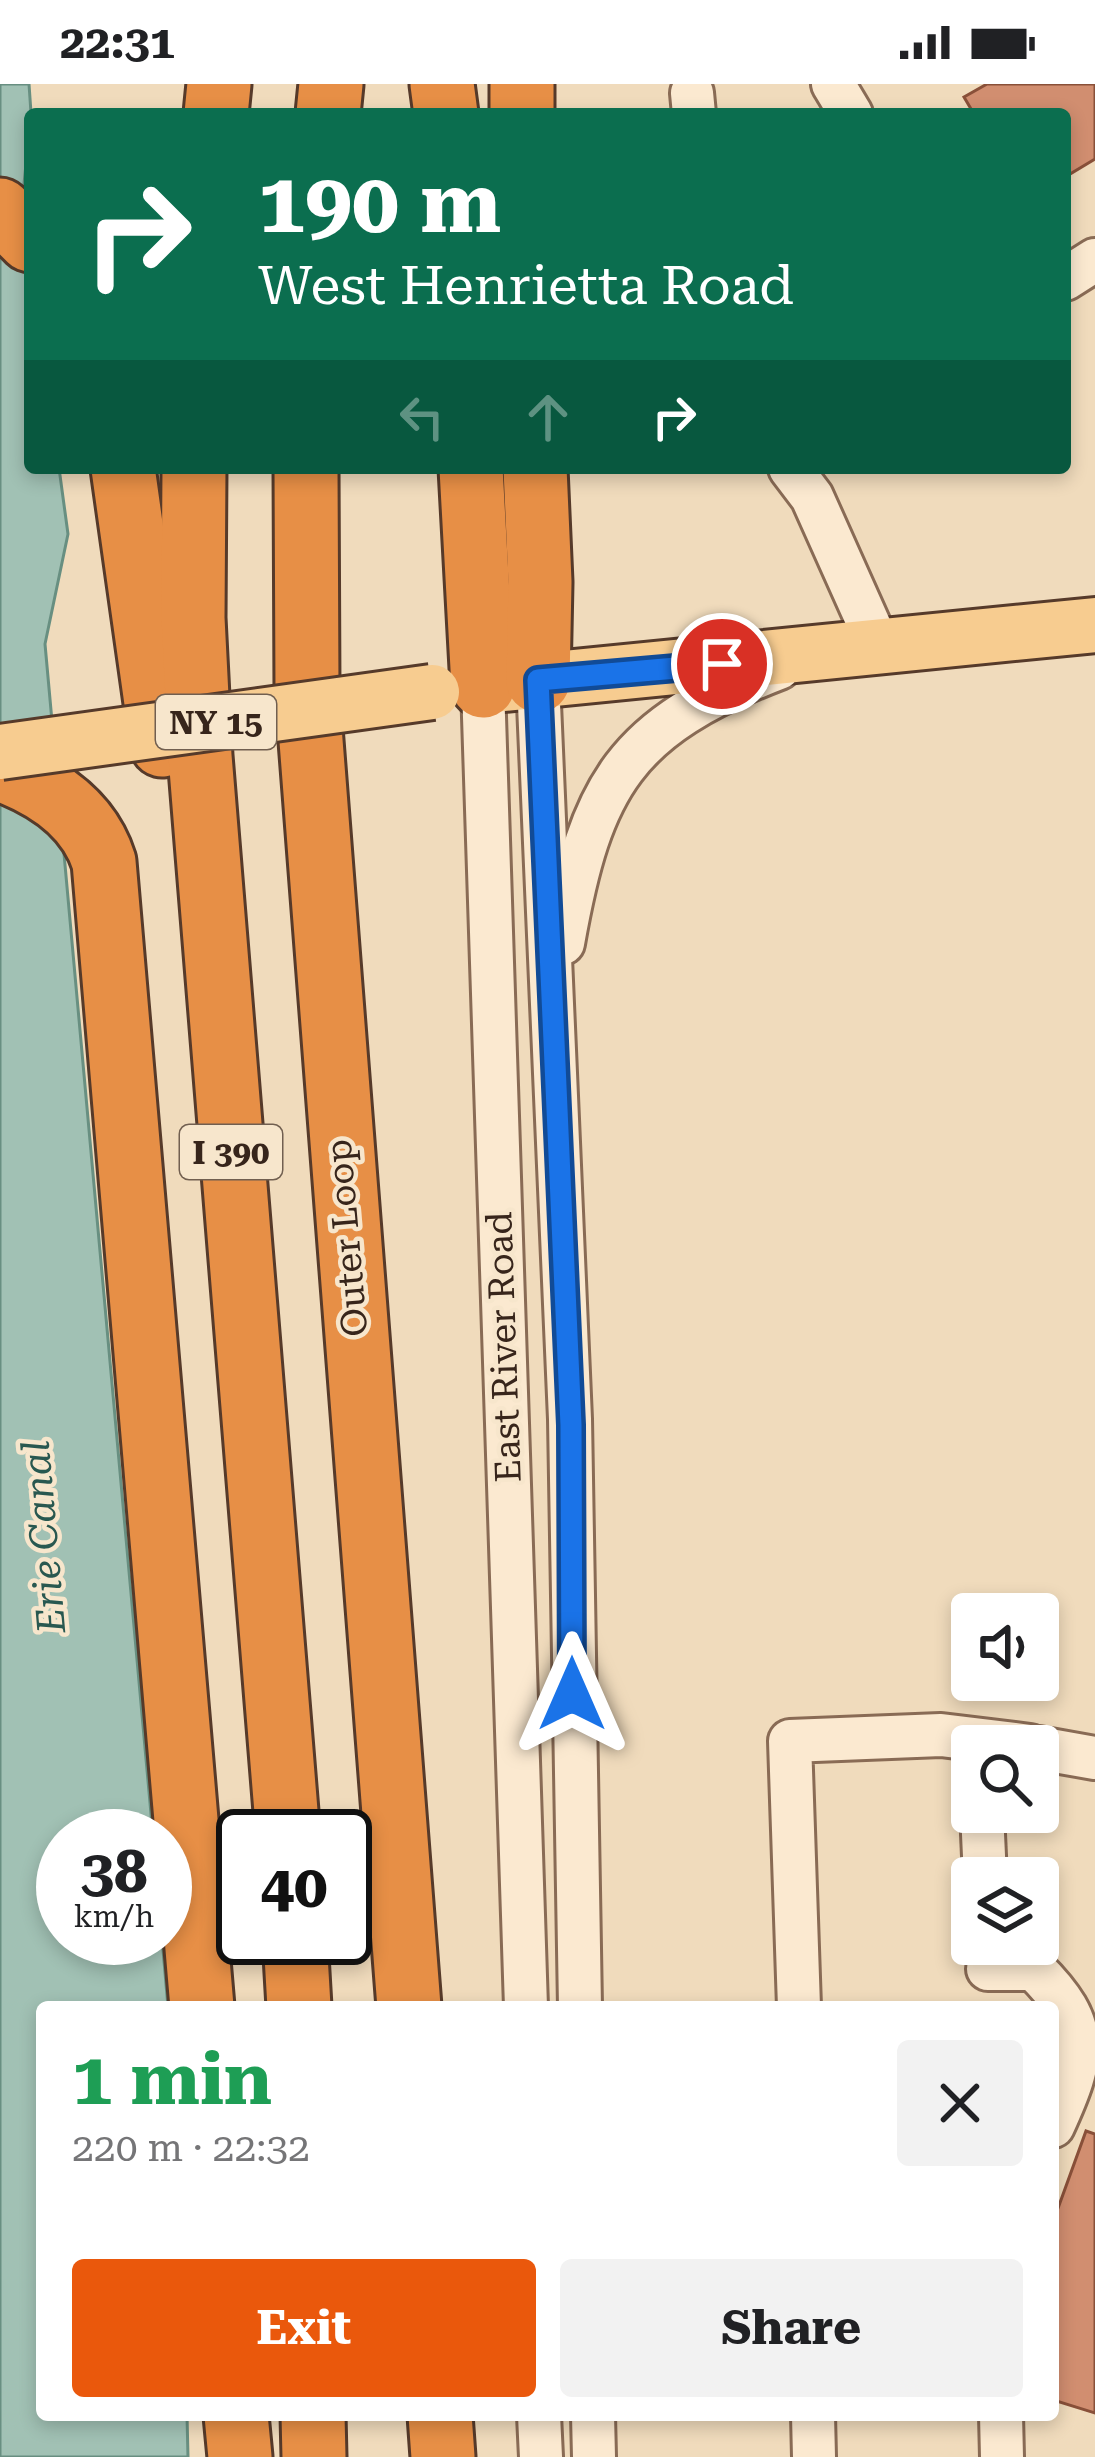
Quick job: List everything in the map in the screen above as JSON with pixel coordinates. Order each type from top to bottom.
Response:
[{"type":"highway","points":[[0,210],[24,234]]},
{"type":"highway","points":[[124,474],[246,1339]]},
{"type":"highway","name":"I 390","points":[[194,474],[196,689],[286,1809]]},
{"type":"highway","name":"Outer Loop","points":[[306,474],[307,689],[409,2001]]},
{"type":"highway","points":[[471,474],[484,686]]},
{"type":"highway","points":[[484,686],[540,583],[535,474]]},
{"type":"highway","points":[[0,769],[54,796],[82,820],[93,833],[104,862],[201,2001]]},
{"type":"highway","points":[[297,1965],[299,2001]]},
{"type":"highway","points":[[237,2421],[240,2457]]},
{"type":"highway","points":[[313,2421],[314,2457]]},
{"type":"highway","points":[[424,2421],[424,2457]]},
{"type":"highway","points":[[440,2421],[443,2457]]},
{"type":"main road","name":"NY 15","points":[[0,752],[484,686],[1095,625]]},
{"type":"street","points":[[795,474],[812,497],[879,647]]},
{"type":"street","points":[[551,1039],[558,970],[577,873],[594,816],[620,768],[650,737],[687,710],[754,677],[814,656]]},
{"type":"street","name":"East River Road","points":[[484,686],[551,1039],[571,1425],[580,2001]]},
{"type":"street","name":"East River Road","points":[[484,686],[526,2001]]},
{"type":"street","points":[[799,2001],[790,1741],[951,1737]]},
{"type":"street","points":[[1059,1752],[1095,1758]]},
{"type":"street","points":[[988,1973],[1034,1969],[1063,1998],[1080,2045],[1059,2113]]},
{"type":"street","points":[[539,2421],[541,2457]]},
{"type":"street","points":[[593,2421],[594,2457]]},
{"type":"street","points":[[812,2421],[814,2457]]},
{"type":"street","points":[[1001,2421],[1002,2457]]},
{"type":"water","name":"Erie Canal","points":[[0,84],[29,84],[18,245],[24,264],[24,474],[60,474],[68,534],[45,644],[151,1809],[36,1809],[36,1965],[164,1965],[167,2001],[36,2001],[36,2421],[187,2421],[188,2457],[0,2457]]},
{"type":"building","points":[[987,84],[1095,84],[1095,159],[1071,173],[1071,108],[970,108],[964,97]]},
{"type":"building","points":[[1086,2131],[1095,2134],[1095,2413],[1059,2402],[1059,2205]]},
{"type":"route","points":[[572,1694],[571,1425],[538,680],[722,664]]}]
